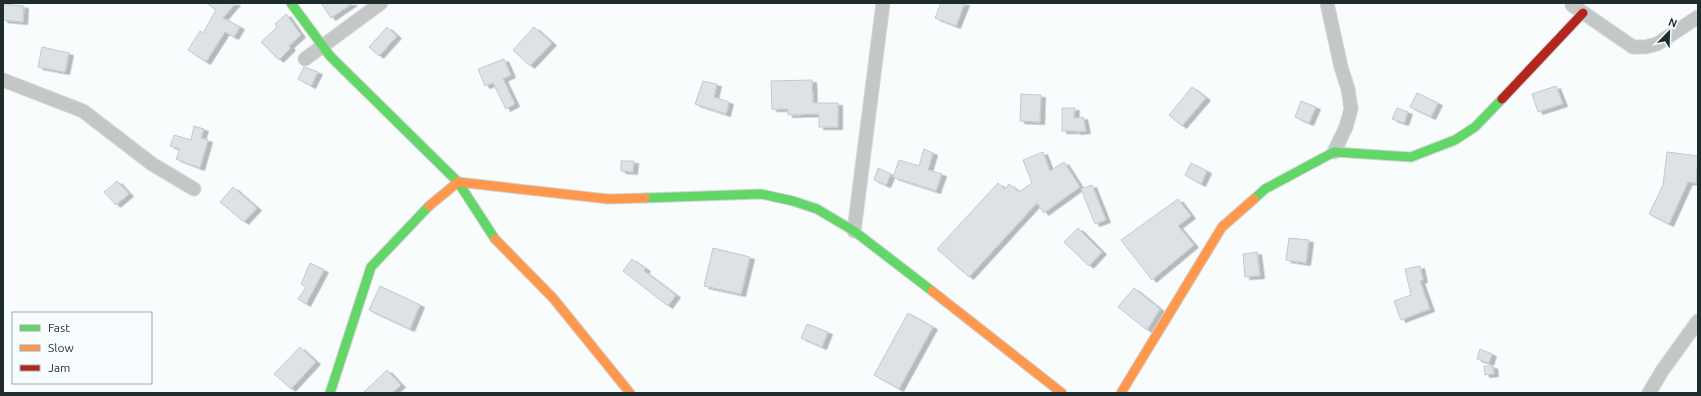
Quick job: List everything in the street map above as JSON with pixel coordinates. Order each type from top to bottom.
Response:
[{"type":"street","points":[[291,3],[330,56],[458,182],[494,237],[553,298],[630,393]]},
{"type":"street","points":[[305,59],[381,3]]},
{"type":"street","points":[[854,231],[883,3]]},
{"type":"street","points":[[1327,3],[1341,68],[1348,89],[1352,109],[1346,127],[1334,152]]},
{"type":"street","points":[[1572,5],[1633,47],[1645,47],[1657,44],[1698,17]]},
{"type":"street","points":[[1121,393],[1222,227],[1265,190],[1334,152],[1411,157],[1455,140],[1475,127],[1583,13]]},
{"type":"street","points":[[3,80],[83,111],[152,164],[194,189]]},
{"type":"street","points":[[330,393],[371,267],[420,214],[458,182],[608,199],[761,194],[793,201],[817,209],[854,231],[1062,393]]},
{"type":"street","points":[[1649,393],[1662,371],[1698,321]]},
{"type":"building","points":[[207,3],[236,3],[223,18],[240,27],[234,37],[225,32],[206,62],[188,50],[200,31],[203,33],[216,10]]},
{"type":"building","points":[[321,3],[353,3],[331,18]]},
{"type":"building","points":[[941,3],[965,3],[956,26],[935,18]]},
{"type":"building","points":[[3,4],[24,6],[23,22],[3,20]]},
{"type":"building","points":[[286,14],[301,35],[289,46],[291,48],[279,60],[261,42],[277,27],[275,24]]},
{"type":"building","points":[[387,27],[397,36],[379,56],[369,47]]},
{"type":"building","points":[[534,27],[552,43],[530,66],[513,50]]},
{"type":"building","points":[[42,47],[69,53],[65,72],[38,67]]},
{"type":"building","points":[[504,59],[511,75],[503,79],[515,104],[506,109],[493,83],[485,86],[478,69]]},
{"type":"building","points":[[304,67],[318,72],[311,86],[298,79]]},
{"type":"building","points":[[812,80],[813,103],[838,103],[838,127],[819,127],[819,114],[788,115],[788,109],[772,109],[771,81]]},
{"type":"building","points":[[703,81],[717,84],[714,97],[729,102],[726,114],[695,104]]},
{"type":"building","points":[[1556,86],[1563,104],[1538,112],[1532,94]]},
{"type":"building","points":[[1192,87],[1206,98],[1182,126],[1169,115]]},
{"type":"building","points":[[1417,93],[1438,103],[1431,117],[1410,107]]},
{"type":"building","points":[[1021,94],[1041,95],[1040,122],[1020,121]]},
{"type":"building","points":[[1301,101],[1316,107],[1309,123],[1295,117]]},
{"type":"building","points":[[1062,108],[1075,108],[1074,118],[1083,117],[1086,131],[1062,131]]},
{"type":"building","points":[[1397,108],[1408,112],[1404,123],[1392,119]]},
{"type":"building","points":[[194,126],[204,129],[201,138],[208,140],[200,168],[176,159],[180,149],[170,146],[174,135],[191,140]]},
{"type":"building","points":[[924,149],[933,153],[928,170],[942,174],[936,191],[893,177],[899,160],[919,166]]},
{"type":"building","points":[[1043,152],[1050,171],[1064,162],[1080,187],[1044,213],[1037,203],[969,277],[937,249],[998,183],[1005,189],[1009,184],[1019,192],[1032,183],[1023,160]]},
{"type":"building","points":[[1667,152],[1698,156],[1696,183],[1688,182],[1669,224],[1649,214],[1663,185]]},
{"type":"building","points":[[621,161],[634,161],[633,172],[621,171]]},
{"type":"building","points":[[1191,163],[1207,171],[1201,184],[1185,175]]},
{"type":"building","points":[[878,168],[891,174],[886,185],[874,180]]},
{"type":"building","points":[[117,181],[129,194],[116,205],[104,192]]},
{"type":"building","points":[[1092,185],[1106,220],[1095,224],[1081,189]]},
{"type":"building","points":[[233,187],[257,208],[244,222],[220,202]]},
{"type":"building","points":[[1178,199],[1191,216],[1178,226],[1194,245],[1152,280],[1121,240]]},
{"type":"building","points":[[1078,228],[1102,252],[1089,266],[1064,242]]},
{"type":"building","points":[[1289,238],[1309,240],[1306,263],[1286,260]]},
{"type":"building","points":[[713,248],[750,257],[741,294],[704,286]]},
{"type":"building","points":[[1257,252],[1260,276],[1245,277],[1243,254]]},
{"type":"building","points":[[632,259],[646,269],[644,271],[676,295],[668,306],[623,271]]},
{"type":"building","points":[[310,263],[324,270],[306,304],[298,299],[306,287],[301,284]]},
{"type":"building","points":[[1420,266],[1423,280],[1420,281],[1430,309],[1401,320],[1394,301],[1411,295],[1405,269]]},
{"type":"building","points":[[380,286],[420,305],[410,329],[369,310]]},
{"type":"building","points":[[1134,288],[1160,309],[1147,330],[1118,307]]},
{"type":"building","points":[[908,313],[933,327],[899,389],[874,375]]},
{"type":"building","points":[[807,324],[828,332],[822,347],[801,338]]},
{"type":"building","points":[[300,347],[316,362],[291,389],[274,374]]},
{"type":"building","points":[[1480,349],[1492,354],[1489,363],[1477,359]]},
{"type":"building","points":[[1484,366],[1493,366],[1494,374],[1485,375]]},
{"type":"building","points":[[387,370],[401,385],[392,393],[363,393]]},
{"type":"traffic: fast","points":[[291,3],[330,56],[458,182],[495,239]]},
{"type":"traffic: fast","points":[[1254,199],[1265,189],[1334,152],[1411,157],[1455,140],[1475,127],[1502,99]]},
{"type":"traffic: fast","points":[[645,198],[761,194],[793,201],[817,209],[854,231],[932,291]]},
{"type":"traffic: fast","points":[[330,393],[371,267],[429,206]]},
{"type":"traffic: slow","points":[[429,206],[458,182],[608,199],[645,198]]},
{"type":"traffic: slow","points":[[1121,393],[1222,227],[1254,199]]},
{"type":"traffic: slow","points":[[495,239],[553,298],[630,393]]},
{"type":"traffic: slow","points":[[932,291],[1062,393]]},
{"type":"traffic: jam","points":[[1502,99],[1583,13]]}]
